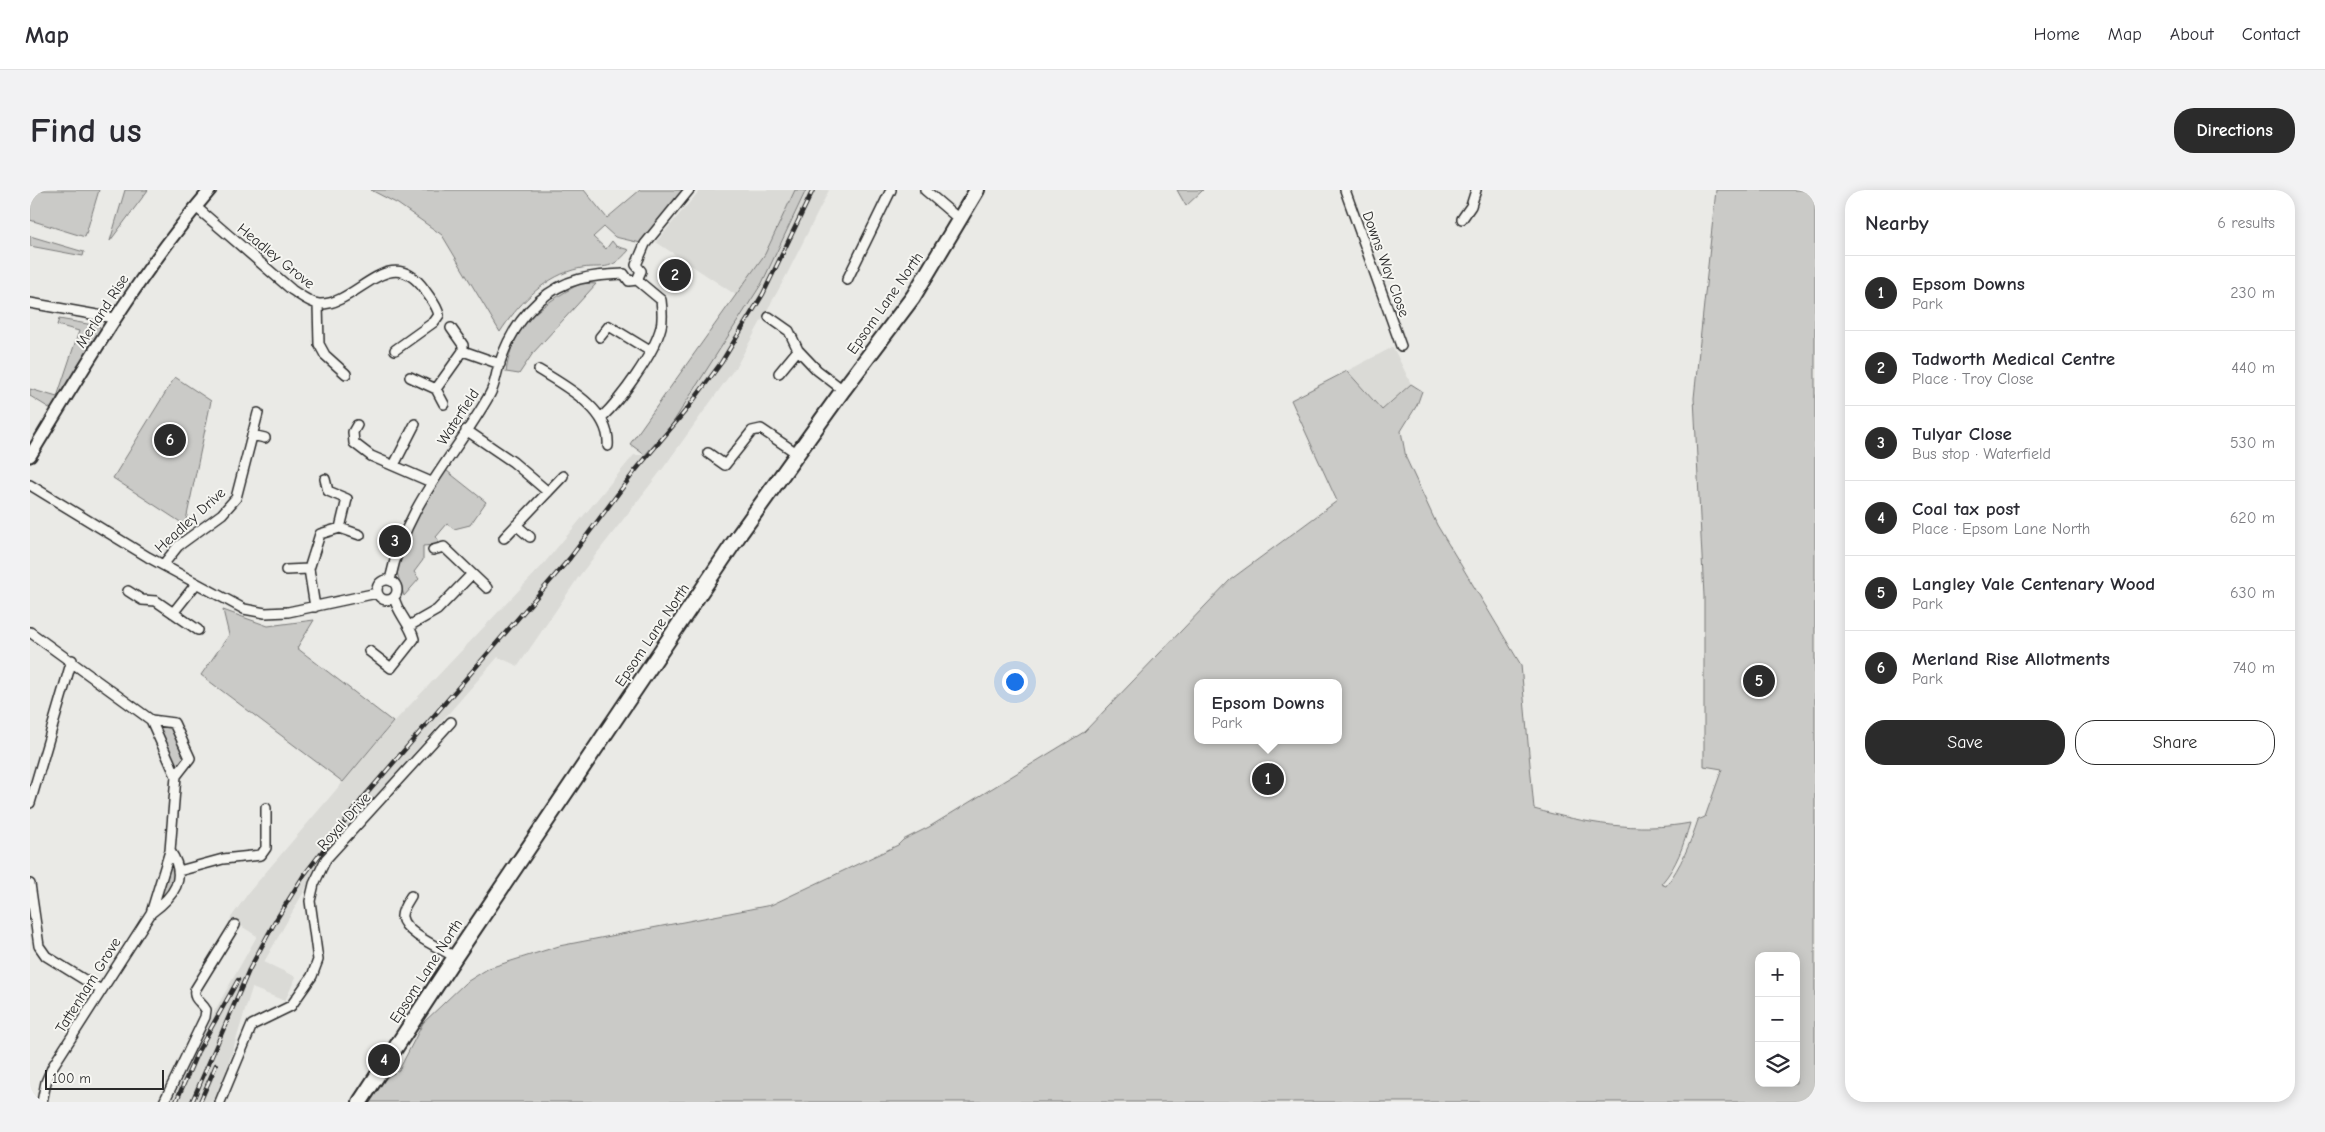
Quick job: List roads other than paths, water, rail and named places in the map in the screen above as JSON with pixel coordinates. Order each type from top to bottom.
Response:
[{"type":"main road","name":"Epsom Lane North","points":[[360,1102],[454,956],[714,572],[843,390],[913,297],[977,190]]},
{"type":"street","name":"Merland Rise","points":[[30,456],[114,318],[154,260],[210,190]]},
{"type":"street","points":[[636,265],[645,244],[689,190]]},
{"type":"street","points":[[847,280],[891,190]]},
{"type":"street","points":[[925,190],[960,220]]},
{"type":"street","name":"Downs Way Close","points":[[1345,190],[1401,346]]},
{"type":"street","points":[[1462,219],[1471,206],[1476,190]]},
{"type":"street","name":"Headley Grove","points":[[196,207],[292,290],[318,304],[341,299],[368,281],[387,272],[402,271],[420,283],[437,308],[439,315],[434,322],[395,350]]},
{"type":"street","points":[[602,418],[617,403],[650,351],[661,327],[661,300],[637,280],[629,281],[624,274],[627,266],[636,265]]},
{"type":"street","points":[[636,265],[641,271],[637,280]]},
{"type":"street","name":"Waterfield","points":[[390,580],[399,544],[414,510],[492,390],[514,330],[540,300],[560,286],[582,277],[624,274]]},
{"type":"street","points":[[30,302],[114,318]]},
{"type":"street","points":[[318,304],[319,344],[325,355],[346,374]]},
{"type":"street","points":[[769,317],[789,331],[798,350],[817,370],[843,390]]},
{"type":"street","points":[[600,337],[609,326],[650,351]]},
{"type":"street","points":[[436,389],[463,351],[463,344],[451,328]]},
{"type":"street","points":[[779,373],[798,350]]},
{"type":"street","points":[[463,351],[500,364]]},
{"type":"street","points":[[539,370],[572,390],[602,418],[609,437],[608,446]]},
{"type":"street","points":[[410,377],[436,389],[444,404]]},
{"type":"street","name":"Headley Drive","points":[[30,485],[163,565],[178,546],[222,514],[236,498],[258,413]]},
{"type":"street","points":[[394,465],[415,424]]},
{"type":"street","points":[[357,425],[353,432],[354,442],[371,456],[431,482]]},
{"type":"street","points":[[708,453],[725,465],[752,431],[761,429],[798,454]]},
{"type":"street","points":[[466,430],[513,462],[548,492]]},
{"type":"street","points":[[252,435],[265,438]]},
{"type":"street","points":[[504,538],[563,476]]},
{"type":"street","points":[[325,479],[328,491],[347,499],[340,528]]},
{"type":"street","points":[[516,524],[530,537]]},
{"type":"street","points":[[315,607],[309,569],[320,534],[340,528],[360,535]]},
{"type":"street","points":[[433,550],[444,547],[487,588]]},
{"type":"street","points":[[163,565],[231,603],[265,613],[288,612],[377,593]]},
{"type":"street","points":[[286,570],[309,569]]},
{"type":"street","points":[[409,626],[437,610],[472,574]]},
{"type":"street","points":[[369,651],[391,668],[414,639],[409,626],[396,609],[394,598],[397,589],[396,584],[390,580],[384,580],[378,584],[377,593]]},
{"type":"street","points":[[173,613],[196,584]]},
{"type":"street","points":[[128,591],[142,600],[156,601],[198,630]]},
{"type":"street","points":[[377,593],[384,600],[394,598]]},
{"type":"street","name":"Tattenham Grove","points":[[30,632],[72,660],[151,720],[176,776],[170,851],[150,913],[53,1066],[46,1082],[42,1102]]},
{"type":"street","points":[[30,803],[72,660]]},
{"type":"street","name":"Tattenham Grove","points":[[151,720],[174,723],[183,738],[190,758],[176,776]]},
{"type":"street","name":"Royal Drive","points":[[220,1102],[252,1025],[291,1006],[312,976],[318,960],[310,901],[314,884],[326,859],[451,722]]},
{"type":"street","points":[[179,871],[223,859],[261,855],[266,848],[266,808]]},
{"type":"street","name":"Tattenham Grove","points":[[150,913],[167,901],[176,888],[179,871],[170,851]]},
{"type":"street","points":[[30,884],[39,946],[46,956],[101,990]]},
{"type":"street","points":[[411,896],[402,914],[402,919],[406,926],[420,938],[454,956]]},
{"type":"street","points":[[164,1102],[205,1017],[206,1010],[196,1000],[195,990],[234,925]]},
{"type":"railway","points":[[192,1102],[249,970],[276,920],[304,875],[363,798],[570,558],[635,471],[687,409],[721,363],[763,294],[813,190]]},
{"type":"railway","points":[[176,1102],[197,1053],[238,980]]},
{"type":"railway","points":[[200,1102],[216,1065]]},
{"type":"place","name":"Tadworth Medical Centre","points":[[675,275]]},
{"type":"place","name":"Merland Rise Allotments","points":[[170,440]]},
{"type":"place","name":"Tulyar Close","points":[[395,541]]},
{"type":"place","name":"Langley Vale Centenary Wood","points":[[1759,681]]},
{"type":"place","name":"Epsom Downs","points":[[1268,779]]},
{"type":"place","name":"Coal tax post","points":[[384,1060]]}]
